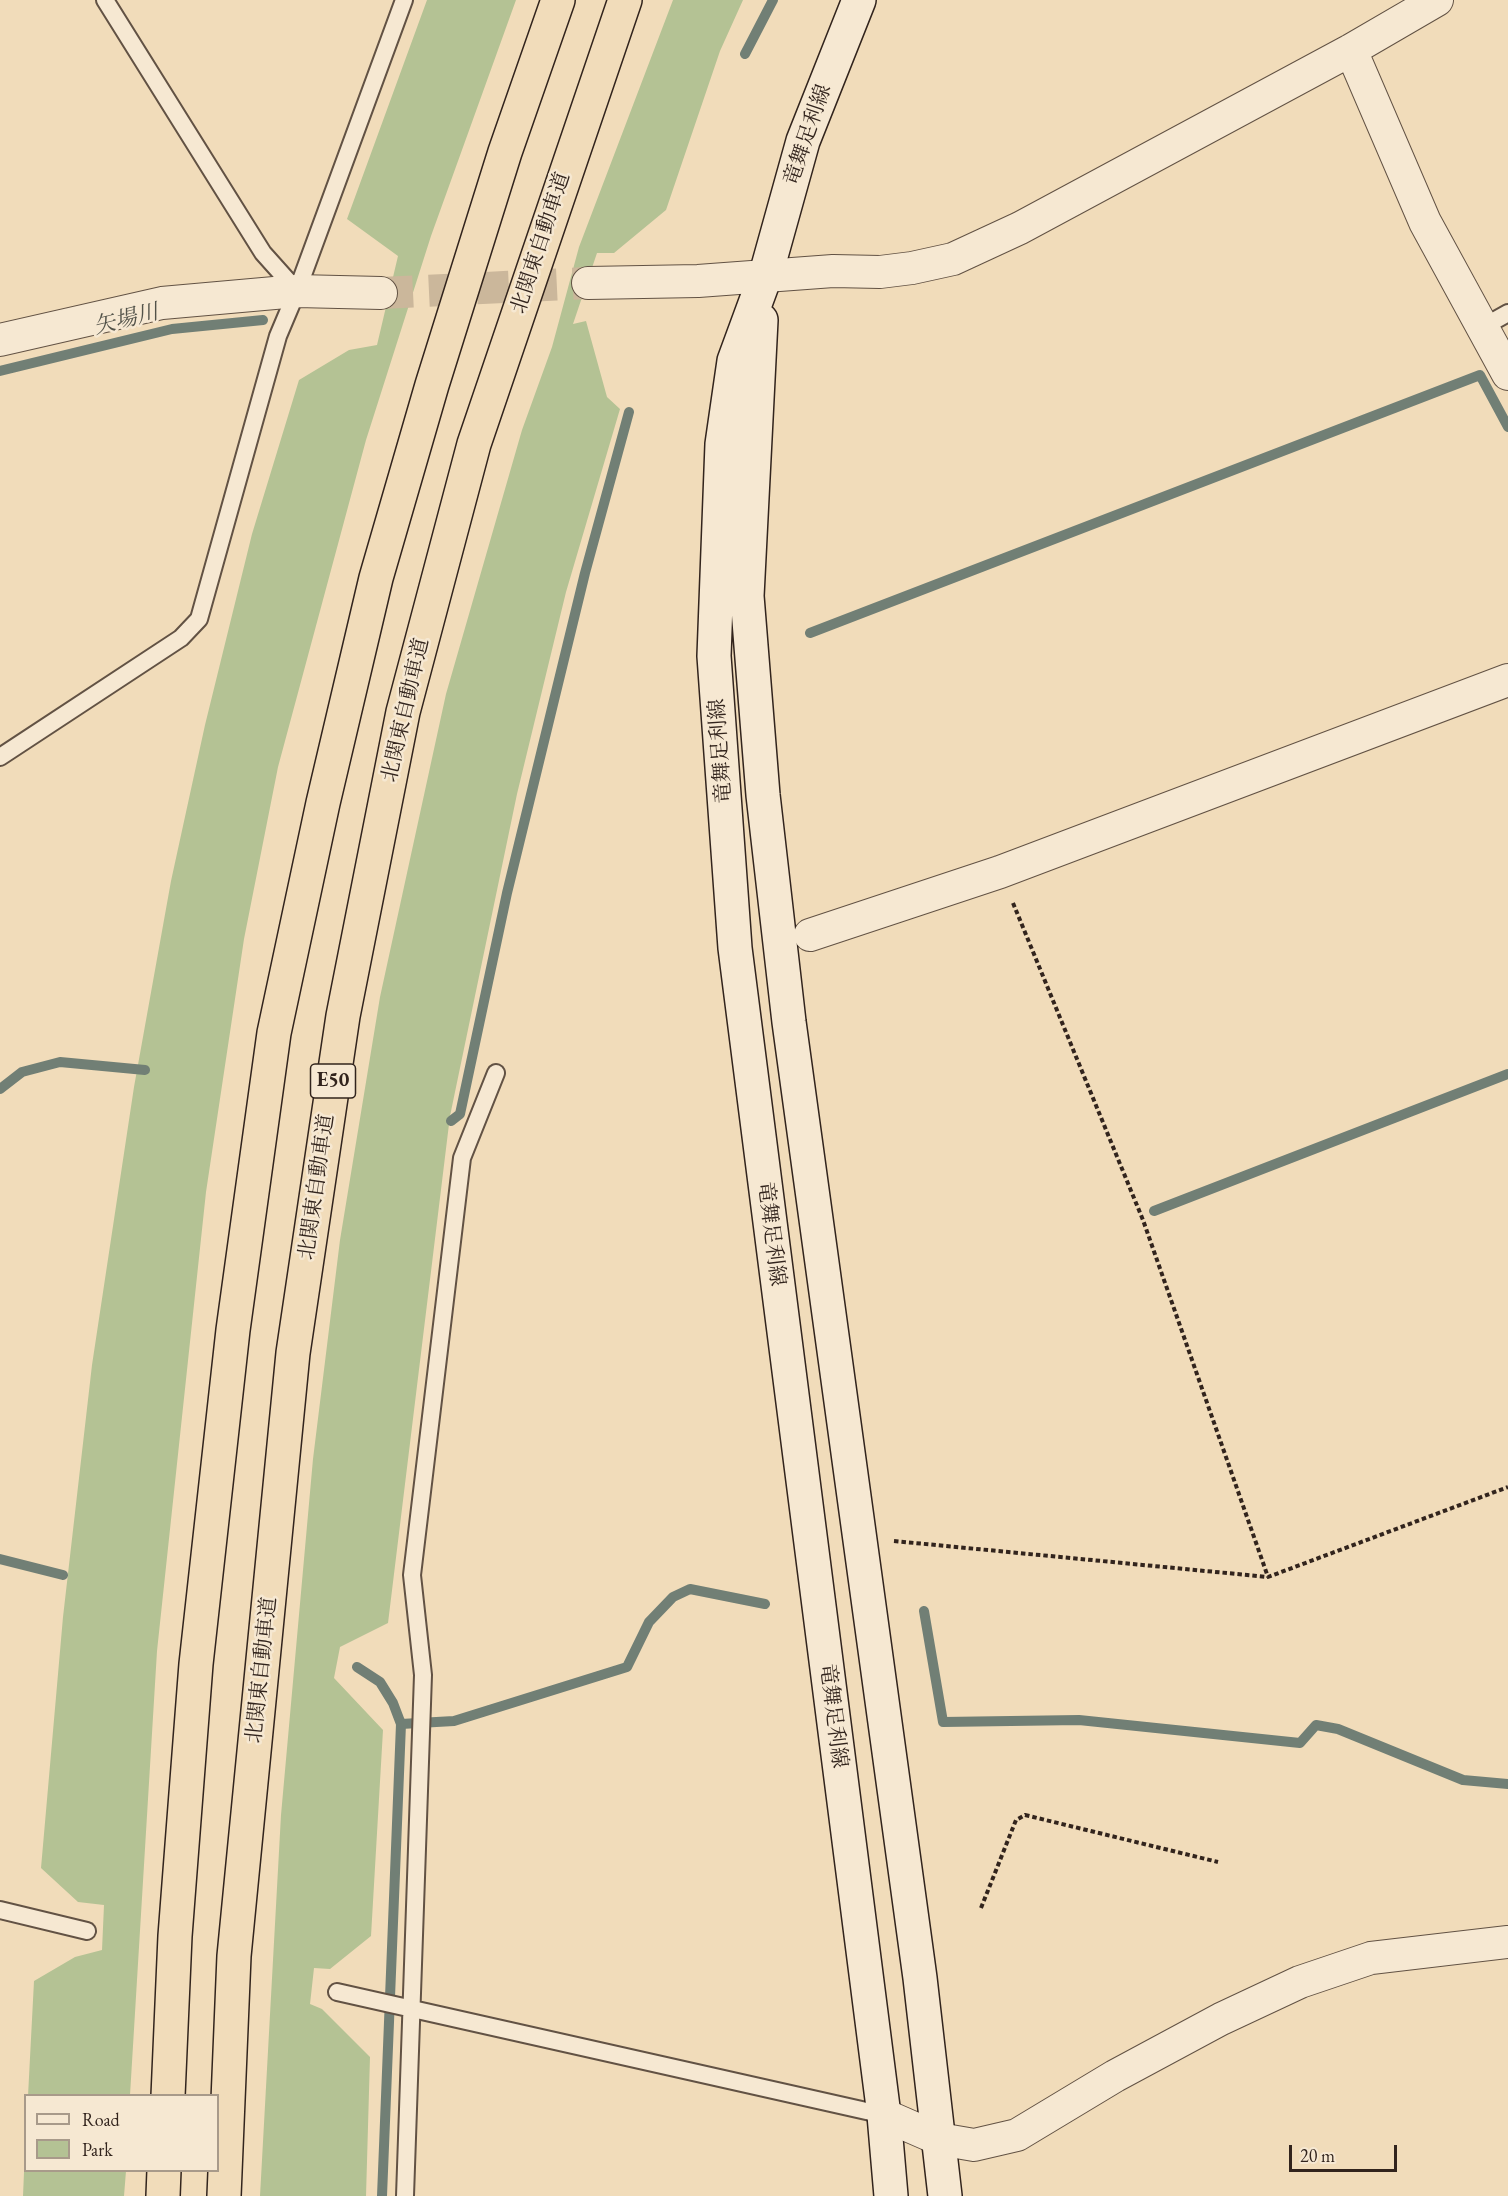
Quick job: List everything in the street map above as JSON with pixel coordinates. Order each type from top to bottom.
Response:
[{"type":"highway","points":[[168,2094],[175,1936],[196,1664],[233,1330],[274,1033],[322,803],[376,578],[432,385],[505,152],[558,0]]},
{"type":"highway","name":"北関東自動車道","points":[[224,2196],[234,1956],[291,1376],[342,1016],[403,712],[474,444],[625,0]]},
{"type":"highway","points":[[163,2196],[164,2172]]},
{"type":"main road","name":"竜舞足利線","points":[[859,0],[803,141],[766,274],[734,361],[722,444],[714,656],[735,948],[884,2115],[891,2196]]},
{"type":"main road","name":"竜舞足利線","points":[[766,274],[757,352],[747,596],[762,795],[789,1022],[919,1967],[945,2196]]},
{"type":"street","points":[[588,283],[698,281],[766,274],[880,272],[953,259],[1020,228],[1352,50],[1437,0]]},
{"type":"street","points":[[1352,50],[1425,222],[1495,320],[1508,374]]},
{"type":"street","points":[[0,340],[162,303],[297,291],[381,293]]},
{"type":"street","points":[[810,935],[1000,872],[1508,680]]},
{"type":"street","points":[[884,2115],[939,2139],[974,2145],[1017,2135],[1115,2076],[1221,2019],[1300,1982],[1371,1958],[1508,1942]]},
{"type":"lane","points":[[105,0],[263,253],[297,291]]},
{"type":"lane","points":[[0,757],[181,638],[199,619],[278,336],[297,291],[404,0]]},
{"type":"lane","points":[[405,2196],[423,1675],[411,1575],[462,1158],[496,1073]]},
{"type":"lane","points":[[0,1910],[87,1931]]},
{"type":"lane","points":[[337,1992],[884,2115]]},
{"type":"path","points":[[1000,872],[1143,1220],[1268,1577]]},
{"type":"path","points":[[860,1536],[1268,1577],[1508,1487]]},
{"type":"path","points":[[981,1908],[1016,1820],[1025,1815],[1218,1862]]},
{"type":"green space","points":[[427,0],[516,0],[431,236],[366,440],[278,767],[244,939],[206,1192],[157,1651],[130,2094],[28,2094],[34,1981],[75,1957],[102,1950],[104,1905],[78,1902],[41,1868],[63,1617],[92,1365],[134,1087],[171,881],[205,725],[252,534],[299,380],[349,350],[377,345],[398,256],[347,219]]},
{"type":"green space","points":[[673,0],[743,0],[720,51],[666,210],[614,253],[597,253],[573,324],[586,321],[607,397],[620,409],[566,592],[517,794],[450,1116],[388,1623],[340,1647],[334,1678],[383,1730],[371,1936],[330,1969],[314,1968],[310,2004],[322,2009],[370,2057],[366,2196],[260,2196],[281,1815],[313,1459],[340,1240],[380,997],[446,694],[522,430],[552,347],[579,247]]},
{"type":"green space","points":[[24,2172],[126,2172],[124,2196],[23,2196]]},
{"type":"waterway","name":"矢場川","points":[[745,54],[773,0]]},
{"type":"waterway","name":"矢場川","points":[[0,371],[172,329],[263,320]]},
{"type":"waterway","points":[[810,633],[1480,375],[1508,427]]},
{"type":"waterway","points":[[451,1121],[460,1114],[507,893],[585,573],[629,412]]},
{"type":"waterway","points":[[0,1089],[22,1072],[60,1062],[145,1070]]},
{"type":"waterway","points":[[1154,1211],[1508,1074]]},
{"type":"waterway","points":[[0,1559],[63,1575]]},
{"type":"waterway","points":[[401,1724],[454,1721],[627,1667],[649,1622],[673,1597],[690,1589],[765,1604]]},
{"type":"waterway","points":[[924,1611],[943,1722],[1079,1720],[1300,1743],[1316,1725],[1338,1729],[1463,1780],[1508,1784]]},
{"type":"waterway","points":[[357,1667],[380,1682],[393,1703],[401,1724],[382,2196]]},
{"type":"tunnel","points":[[381,293],[588,283]]}]
